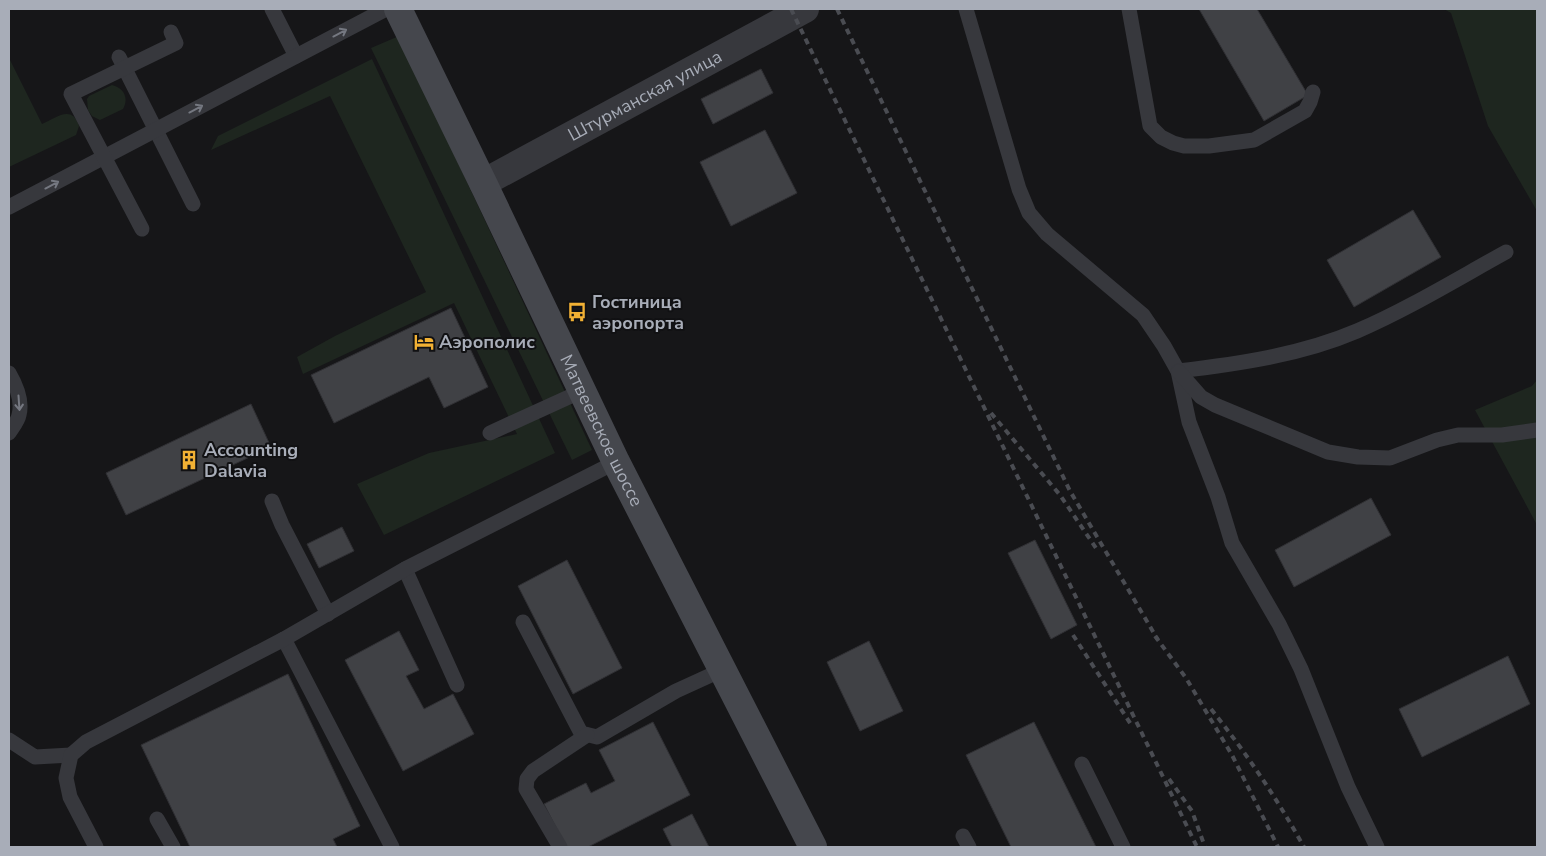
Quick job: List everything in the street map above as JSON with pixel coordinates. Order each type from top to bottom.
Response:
[{"type":"main road","name":"Матвеевское шоссе","points":[[398,9],[616,462],[813,847]]},
{"type":"street","name":"Штурманская улица","points":[[483,183],[805,9]]},
{"type":"lane","points":[[272,9],[296,56]]},
{"type":"lane","points":[[9,207],[386,9]]},
{"type":"lane","points":[[966,9],[1019,188],[1029,213],[1047,234],[1143,315],[1178,371],[1201,397],[1215,405],[1328,452],[1358,457],[1390,458],[1437,440],[1458,435],[1502,435],[1537,430]]},
{"type":"lane","points":[[1130,9],[1150,126],[1161,137],[1173,143],[1184,146],[1197,146],[1254,140],[1305,111],[1313,92]]},
{"type":"lane","points":[[142,229],[71,94],[122,62],[176,43],[171,32]]},
{"type":"lane","points":[[122,62],[193,204]]},
{"type":"lane","points":[[1178,371],[1213,367],[1278,355],[1356,331],[1399,311],[1506,252]]},
{"type":"lane","points":[[1178,371],[1189,422],[1218,498],[1232,543],[1280,624],[1298,662],[1348,787],[1377,847]]},
{"type":"lane","points":[[9,373],[16,385],[20,403],[19,417],[9,433]]},
{"type":"lane","points":[[490,433],[582,391]]},
{"type":"lane","points":[[96,847],[70,796],[66,778],[71,756],[86,742],[284,639],[405,569],[616,462]]},
{"type":"lane","points":[[272,501],[282,525],[328,614]]},
{"type":"lane","points":[[405,569],[457,684]]},
{"type":"lane","points":[[524,622],[581,733],[587,735],[597,737],[676,691],[722,670]]},
{"type":"lane","points":[[284,639],[392,847]]},
{"type":"lane","points":[[560,847],[526,789],[527,778],[533,771],[587,735]]},
{"type":"lane","points":[[9,740],[35,757],[71,756]]},
{"type":"lane","points":[[1082,764],[1123,847]]},
{"type":"lane","points":[[157,819],[173,847]]},
{"type":"shaded area","points":[[1444,9],[1537,9],[1537,211],[1488,126],[1451,13]]},
{"type":"shaded area","points":[[399,36],[592,450],[572,460],[371,48]]},
{"type":"shaded area","points":[[9,58],[42,124],[63,114],[68,114],[76,119],[79,126],[76,135],[9,167]]},
{"type":"shaded area","points":[[372,59],[555,453],[384,535],[357,484],[429,453],[517,434],[454,303],[303,374],[297,357],[335,336],[426,292],[330,96],[211,150],[218,136]]},
{"type":"shaded area","points":[[112,85],[120,88],[124,94],[125,105],[123,109],[100,120],[92,116],[88,110],[87,99],[89,96]]},
{"type":"shaded area","points":[[1537,380],[1537,525],[1475,410],[1532,386]]},
{"type":"building","points":[[1199,9],[1257,9],[1308,95],[1264,121]]},
{"type":"building","points":[[761,69],[773,93],[713,124],[701,99]]},
{"type":"building","points":[[765,130],[797,193],[731,226],[700,162]]},
{"type":"building","points":[[1413,210],[1441,257],[1354,307],[1327,260]]},
{"type":"building","name":"Аэрополис","points":[[451,308],[488,387],[444,408],[429,377],[334,423],[311,375]]},
{"type":"building","name":"Accounting Dalavia","points":[[251,404],[271,447],[126,515],[106,473]]},
{"type":"building","points":[[1371,498],[1391,535],[1294,587],[1275,550]]},
{"type":"building","points":[[342,527],[354,551],[319,568],[307,544]]},
{"type":"building","points":[[1035,540],[1077,625],[1051,639],[1008,553]]},
{"type":"building","points":[[567,560],[622,668],[573,694],[518,586]]},
{"type":"building","points":[[399,631],[419,670],[406,676],[424,709],[453,694],[474,734],[403,771],[345,660]]},
{"type":"building","points":[[869,641],[903,711],[860,731],[827,662]]},
{"type":"building","points":[[1508,656],[1530,704],[1422,757],[1399,709]]},
{"type":"building","points":[[288,674],[360,826],[333,839],[337,847],[190,847],[141,745]]},
{"type":"building","points":[[653,722],[690,795],[588,847],[566,847],[544,804],[586,783],[591,793],[615,781],[599,750]]},
{"type":"building","points":[[1034,722],[1096,847],[1011,847],[966,755]]},
{"type":"building","points":[[692,814],[709,847],[672,847],[663,829]]},
{"type":"railway","points":[[791,9],[1197,847]]},
{"type":"railway","points":[[837,9],[1070,491],[1158,640]]},
{"type":"railway","points":[[991,413],[1060,495],[1098,551]]},
{"type":"railway","points":[[1073,635],[1132,726]]},
{"type":"railway","points":[[1155,636],[1186,678],[1232,755],[1278,847]]},
{"type":"railway","points":[[1211,709],[1260,776],[1304,847]]},
{"type":"railway","points":[[1169,779],[1192,811],[1205,847]]},
{"type":"place","name":"Гостиница аэропорта","points":[[577,312]]},
{"type":"place","name":"Аэрополис","points":[[424,342]]},
{"type":"place","name":"Accounting Dalavia","points":[[189,460]]}]
